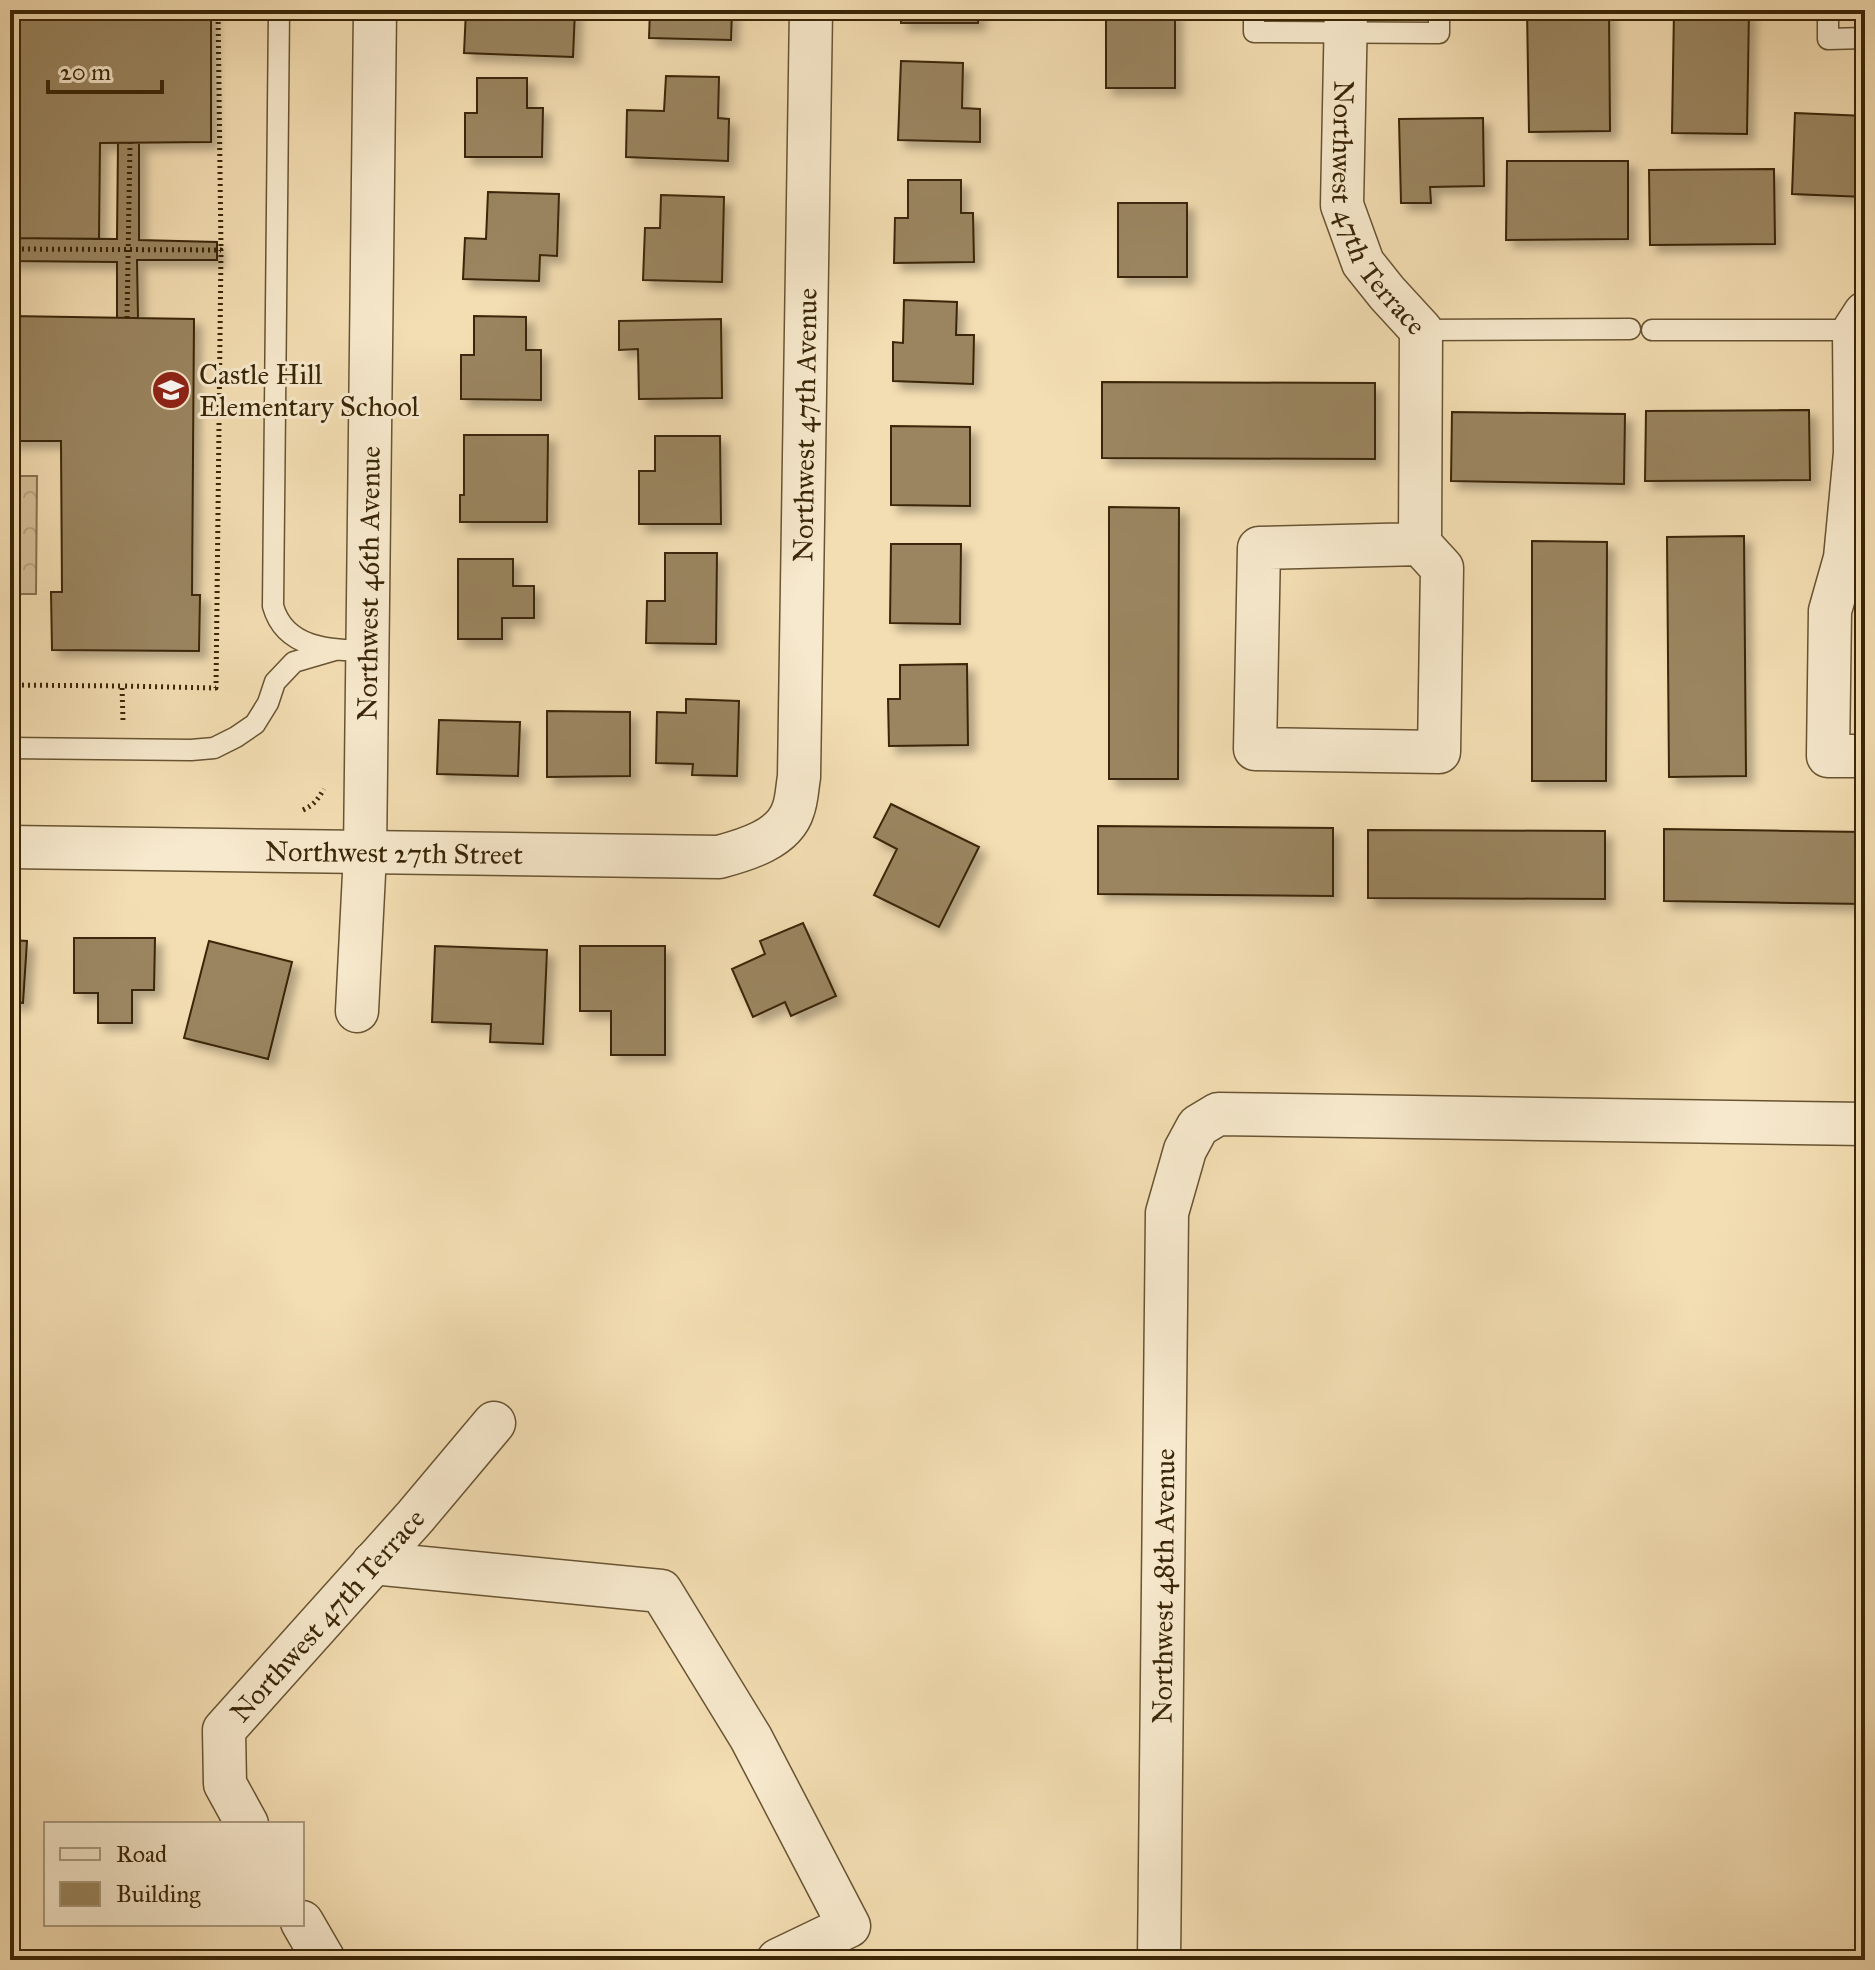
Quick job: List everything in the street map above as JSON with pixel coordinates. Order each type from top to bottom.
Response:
[{"type":"street","name":"Northwest 46th Avenue","points":[[357,1011],[365,854],[352,650],[375,10]]},
{"type":"street","name":"Northwest 47th Avenue","points":[[775,835],[793,812],[799,777],[811,10]]},
{"type":"street","name":"Northwest 47th Terrace","points":[[1346,22],[1342,205],[1363,263],[1421,330],[1420,544]]},
{"type":"street","points":[[1860,322],[1855,558],[1830,611],[1828,756],[1865,756]]},
{"type":"street","points":[[1420,544],[1442,568],[1439,752],[1255,749],[1259,548],[1420,544]]},
{"type":"street","name":"Northwest 27th Street","points":[[10,847],[719,857],[749,848],[775,835]]},
{"type":"street","name":"Northwest 48th Avenue","points":[[1159,1960],[1167,1213],[1185,1150],[1198,1126],[1218,1114],[1865,1124]]},
{"type":"street","name":"Northwest 47th Terrace","points":[[246,1822],[225,1784],[224,1730],[415,1517],[494,1423]]},
{"type":"street","points":[[373,1563],[661,1591],[751,1738],[849,1926],[778,1960]]},
{"type":"street","points":[[304,1925],[324,1960]]},
{"type":"lane","points":[[279,10],[273,606],[277,621],[286,632],[304,641],[352,650]]},
{"type":"lane","points":[[1254,10],[1254,32],[1346,22],[1439,33],[1439,10]]},
{"type":"lane","points":[[1828,10],[1828,39],[1865,38]]},
{"type":"lane","points":[[1652,330],[1860,322]]},
{"type":"lane","points":[[1421,330],[1630,329]]},
{"type":"lane","points":[[10,748],[214,748],[255,724],[268,703],[275,682],[294,662],[352,650]]},
{"type":"path","points":[[10,685],[216,688],[221,250],[218,10]]},
{"type":"path","points":[[127,318],[130,143]]},
{"type":"path","points":[[10,249],[221,250]]},
{"type":"path","points":[[122,686],[123,749]]},
{"type":"green space","points":[[10,476],[37,476],[36,594],[10,594]]},
{"type":"building","points":[[10,10],[211,10],[211,142],[100,143],[99,239],[10,238]]},
{"type":"building","points":[[466,10],[575,10],[573,57],[464,53]]},
{"type":"building","points":[[650,10],[732,10],[731,40],[649,38]]},
{"type":"building","points":[[901,10],[978,10],[978,23],[901,23]]},
{"type":"building","points":[[1106,10],[1175,10],[1175,88],[1106,88]]},
{"type":"building","points":[[1527,10],[1609,10],[1610,131],[1529,132]]},
{"type":"building","points":[[1674,10],[1749,10],[1747,134],[1672,133]]},
{"type":"building","points":[[901,61],[963,63],[962,108],[980,109],[980,142],[898,140]]},
{"type":"building","points":[[666,76],[719,77],[718,118],[729,119],[728,161],[626,157],[627,110],[664,111]]},
{"type":"building","points":[[477,78],[527,78],[527,108],[543,108],[542,157],[465,157],[465,113],[477,113]]},
{"type":"building","points":[[1795,113],[1865,116],[1865,197],[1792,194]]},
{"type":"building","points":[[1483,118],[1484,186],[1430,187],[1431,203],[1401,203],[1399,119]]},
{"type":"building","points":[[118,143],[139,143],[139,240],[217,242],[217,260],[137,260],[138,318],[117,318],[117,262],[10,261],[10,238],[117,239]]},
{"type":"building","points":[[1507,161],[1628,161],[1628,239],[1506,240]]},
{"type":"building","points":[[1774,169],[1775,244],[1650,245],[1649,170]]},
{"type":"building","points":[[908,180],[961,180],[961,213],[973,213],[974,262],[894,263],[895,218],[908,218]]},
{"type":"building","points":[[488,192],[559,194],[557,256],[540,255],[539,281],[463,279],[465,238],[486,239]]},
{"type":"building","points":[[661,195],[724,197],[722,282],[643,280],[645,228],[660,228]]},
{"type":"building","points":[[1118,203],[1187,203],[1187,277],[1118,277]]},
{"type":"building","points":[[904,300],[957,302],[956,335],[974,335],[973,384],[893,381],[893,342],[903,343]]},
{"type":"building","points":[[10,316],[194,319],[192,595],[200,595],[199,651],[52,650],[51,592],[62,592],[61,441],[10,441]]},
{"type":"building","points":[[474,316],[526,317],[526,350],[541,350],[541,400],[461,399],[461,355],[474,355]]},
{"type":"building","points":[[721,319],[722,398],[639,399],[638,349],[619,350],[619,321]]},
{"type":"building","points":[[1102,382],[1375,383],[1375,459],[1102,458]]},
{"type":"building","points":[[1809,410],[1810,480],[1645,481],[1646,411]]},
{"type":"building","points":[[1452,412],[1625,414],[1624,484],[1451,481]]},
{"type":"building","points":[[891,426],[970,427],[970,506],[891,505]]},
{"type":"building","points":[[464,435],[548,435],[547,522],[460,522],[460,495],[464,495]]},
{"type":"building","points":[[655,436],[720,436],[721,524],[639,524],[639,471],[655,471]]},
{"type":"building","points":[[1109,507],[1179,508],[1178,779],[1109,779]]},
{"type":"building","points":[[1744,536],[1746,776],[1669,777],[1667,537]]},
{"type":"building","points":[[1532,541],[1607,542],[1606,781],[1532,781]]},
{"type":"building","points":[[891,544],[961,544],[960,624],[890,623]]},
{"type":"building","points":[[665,553],[717,553],[716,644],[646,643],[647,601],[665,601]]},
{"type":"building","points":[[458,559],[513,559],[513,586],[534,586],[534,618],[502,618],[502,639],[458,639]]},
{"type":"building","points":[[967,664],[968,745],[889,746],[888,699],[900,699],[900,665]]},
{"type":"building","points":[[686,699],[739,701],[737,776],[692,775],[693,764],[656,763],[657,712],[686,713]]},
{"type":"building","points":[[547,711],[630,712],[630,776],[547,777]]},
{"type":"building","points":[[439,720],[520,722],[518,776],[437,774]]},
{"type":"building","points":[[891,804],[979,847],[939,927],[874,895],[897,849],[874,837]]},
{"type":"building","points":[[1098,826],[1333,828],[1333,896],[1098,894]]},
{"type":"building","points":[[1664,829],[1865,832],[1865,904],[1664,901]]},
{"type":"building","points":[[1368,830],[1605,831],[1605,899],[1368,898]]},
{"type":"building","points":[[803,923],[836,996],[791,1016],[785,1002],[753,1017],[732,969],[765,954],[760,941]]},
{"type":"building","points":[[74,938],[155,938],[154,990],[132,990],[132,1023],[98,1023],[98,993],[74,993]]},
{"type":"building","points":[[10,940],[27,941],[23,1003],[10,1002]]},
{"type":"building","points":[[209,941],[292,962],[268,1059],[184,1038]]},
{"type":"building","points":[[435,946],[547,950],[543,1044],[490,1042],[491,1024],[432,1022]]},
{"type":"building","points":[[580,946],[665,946],[665,1055],[611,1055],[611,1011],[580,1011]]},
{"type":"place","name":"Castle Hill Elementary School","points":[[171,390]]}]
